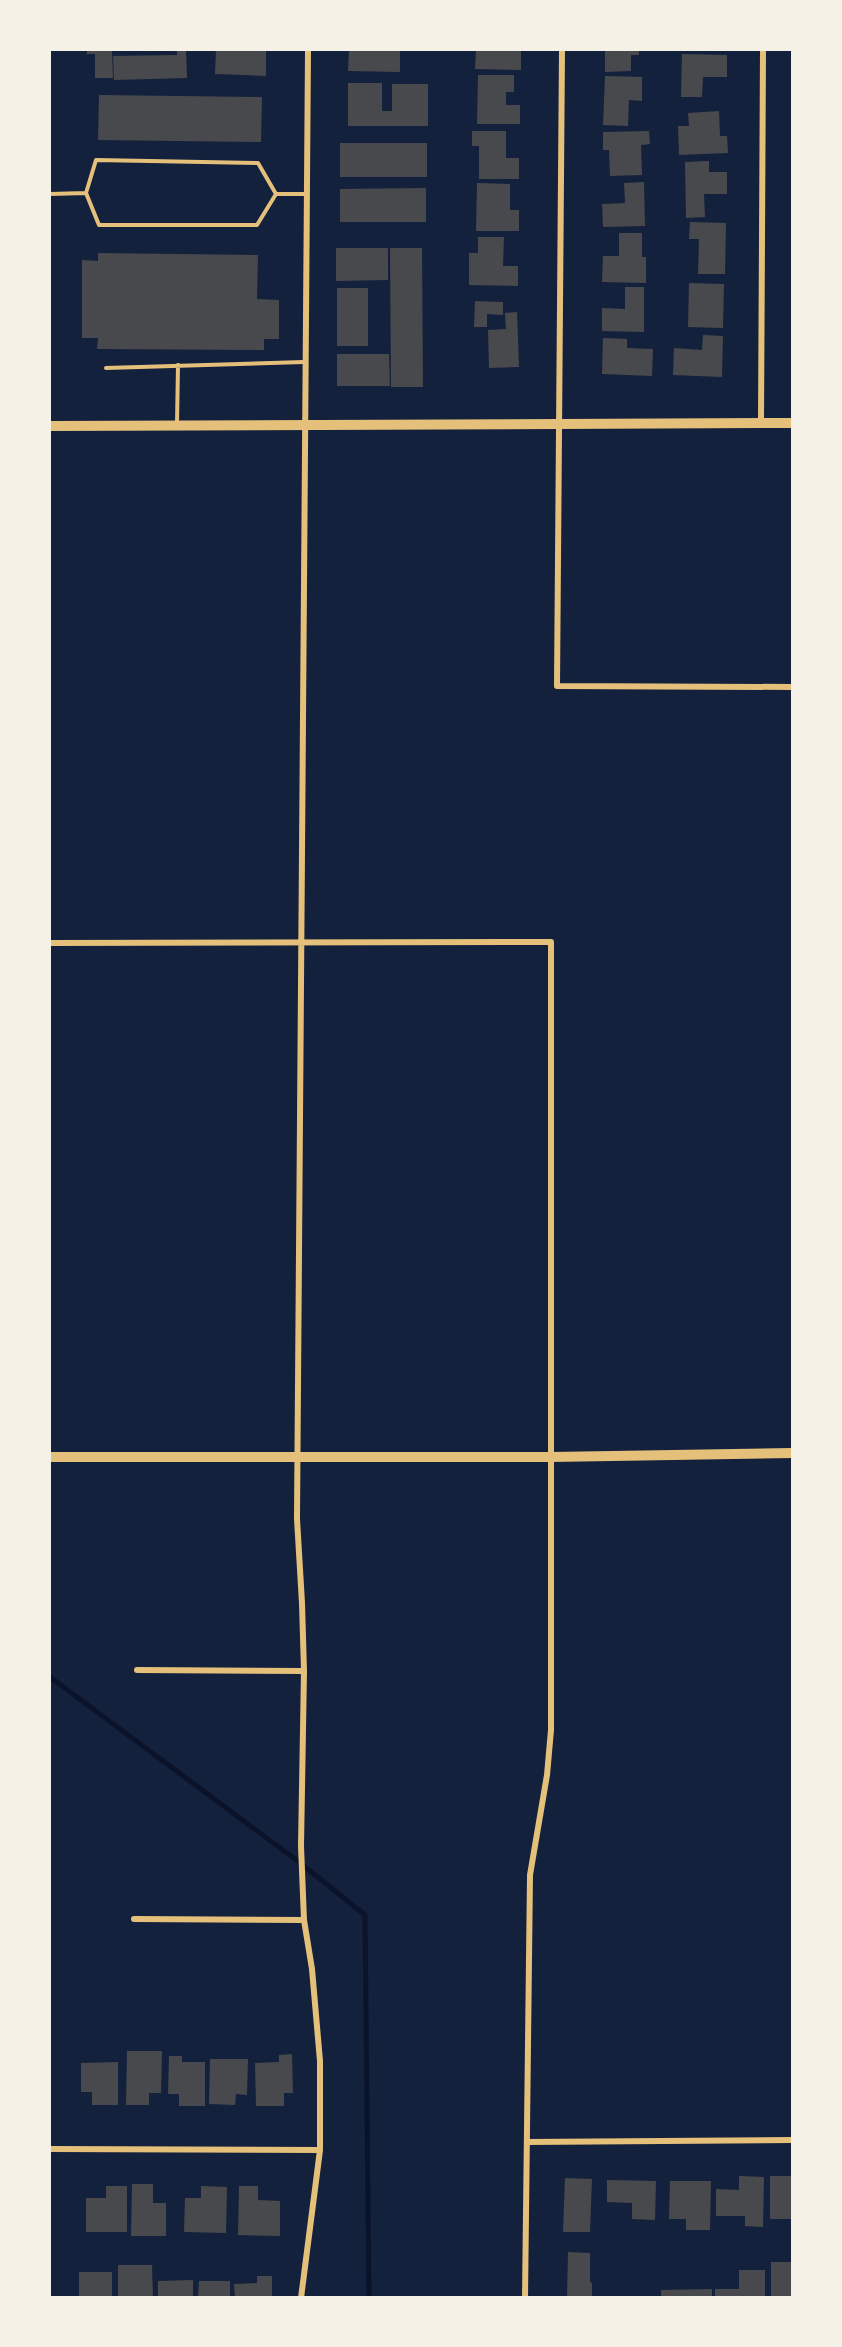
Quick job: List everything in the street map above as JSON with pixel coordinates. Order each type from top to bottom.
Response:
[{"type":"street","points":[[301,2298],[320,2150],[320,2061],[312,1969],[304,1920],[301,1846],[304,1671],[297,1520],[303,424],[308,50]]},
{"type":"street","points":[[562,50],[557,686],[792,687]]},
{"type":"street","points":[[761,422],[764,50]]},
{"type":"street","points":[[50,426],[792,423]]},
{"type":"street","points":[[50,943],[551,942],[551,1730],[547,1775],[530,1875],[525,2298]]},
{"type":"street","points":[[50,1457],[551,1457],[792,1453]]},
{"type":"street","points":[[137,1670],[304,1671]]},
{"type":"street","points":[[134,1919],[304,1920]]},
{"type":"street","points":[[527,2142],[792,2140]]},
{"type":"street","points":[[50,2149],[320,2150]]},
{"type":"lane","points":[[96,160],[258,163],[276,194],[257,225],[99,225],[86,193],[96,160]]},
{"type":"lane","points":[[50,194],[86,193]]},
{"type":"lane","points":[[276,194],[306,194]]},
{"type":"lane","points":[[106,368],[178,364],[304,362]]},
{"type":"lane","points":[[177,425],[178,364]]},
{"type":"building","points":[[87,50],[112,51],[113,78],[95,78],[95,54],[87,54]]},
{"type":"building","points":[[177,50],[186,50],[187,78],[114,80],[113,56],[177,55]]},
{"type":"building","points":[[216,50],[266,50],[266,76],[215,74]]},
{"type":"building","points":[[349,50],[400,50],[400,72],[348,71]]},
{"type":"building","points":[[476,50],[521,50],[521,70],[475,69]]},
{"type":"building","points":[[605,50],[639,50],[639,55],[631,55],[631,71],[605,72]]},
{"type":"building","points":[[682,54],[727,55],[727,77],[703,77],[702,97],[681,97]]},
{"type":"building","points":[[478,75],[514,75],[514,92],[506,92],[506,105],[520,105],[520,124],[477,124]]},
{"type":"building","points":[[605,76],[642,77],[642,101],[629,100],[628,126],[603,125]]},
{"type":"building","points":[[348,83],[382,83],[382,111],[392,111],[392,84],[428,84],[428,126],[348,126]]},
{"type":"building","points":[[99,95],[262,97],[261,142],[98,140]]},
{"type":"building","points":[[719,111],[720,136],[727,136],[728,153],[679,155],[678,126],[689,126],[688,113]]},
{"type":"building","points":[[472,131],[506,131],[506,158],[519,158],[519,179],[479,179],[479,146],[472,146]]},
{"type":"building","points":[[649,131],[650,144],[641,145],[642,175],[610,176],[609,150],[603,150],[603,132]]},
{"type":"building","points":[[340,143],[427,143],[427,177],[340,177]]},
{"type":"building","points":[[709,161],[709,172],[727,172],[727,194],[704,194],[705,217],[686,218],[685,162]]},
{"type":"building","points":[[644,182],[645,226],[603,227],[602,204],[625,203],[624,183]]},
{"type":"building","points":[[477,183],[510,184],[510,210],[519,210],[519,231],[476,231]]},
{"type":"building","points":[[426,188],[426,222],[340,222],[340,189]]},
{"type":"building","points":[[690,222],[726,223],[725,274],[698,274],[699,239],[689,239]]},
{"type":"building","points":[[619,233],[642,233],[642,257],[646,257],[646,283],[602,282],[603,256],[619,256]]},
{"type":"building","points":[[478,237],[504,237],[503,266],[518,266],[518,286],[469,285],[469,253],[478,253]]},
{"type":"building","points":[[336,248],[388,248],[388,280],[336,281]]},
{"type":"building","points":[[390,248],[422,248],[423,387],[391,387]]},
{"type":"building","points":[[98,253],[258,255],[257,299],[279,300],[279,339],[264,339],[264,350],[97,349],[98,338],[82,338],[82,260],[98,261]]},
{"type":"building","points":[[689,283],[724,284],[723,328],[688,327]]},
{"type":"building","points":[[625,287],[644,287],[644,332],[602,331],[602,308],[625,309]]},
{"type":"building","points":[[337,288],[368,288],[368,346],[337,346]]},
{"type":"building","points":[[475,301],[503,302],[503,315],[487,314],[487,327],[474,327]]},
{"type":"building","points":[[517,312],[519,367],[489,368],[488,330],[506,329],[505,313]]},
{"type":"building","points":[[703,335],[723,336],[722,377],[673,375],[674,348],[702,350]]},
{"type":"building","points":[[603,338],[627,339],[627,348],[653,349],[652,376],[602,374]]},
{"type":"building","points":[[337,354],[389,354],[390,386],[337,386]]},
{"type":"building","points":[[127,2051],[162,2051],[161,2093],[149,2093],[149,2105],[126,2105]]},
{"type":"building","points":[[292,2054],[293,2093],[284,2093],[284,2106],[256,2106],[255,2063],[279,2062],[279,2055]]},
{"type":"building","points":[[169,2056],[182,2056],[182,2062],[205,2062],[205,2106],[179,2106],[179,2094],[168,2094]]},
{"type":"building","points":[[210,2059],[248,2059],[247,2095],[236,2094],[235,2105],[209,2104]]},
{"type":"building","points":[[118,2062],[118,2105],[92,2105],[92,2092],[81,2092],[81,2063]]},
{"type":"building","points":[[739,2176],[764,2177],[763,2227],[745,2226],[745,2216],[716,2216],[716,2189],[739,2190]]},
{"type":"building","points":[[770,2176],[792,2176],[792,2219],[770,2219]]},
{"type":"building","points":[[565,2178],[592,2179],[590,2232],[563,2232]]},
{"type":"building","points":[[607,2180],[656,2181],[655,2220],[632,2219],[632,2203],[607,2202]]},
{"type":"building","points":[[670,2181],[711,2181],[710,2230],[686,2230],[686,2219],[669,2219]]},
{"type":"building","points":[[132,2184],[153,2184],[153,2203],[166,2203],[166,2236],[131,2236]]},
{"type":"building","points":[[106,2186],[127,2186],[127,2232],[86,2232],[86,2198],[106,2198]]},
{"type":"building","points":[[201,2186],[227,2187],[226,2233],[184,2232],[185,2198],[201,2198]]},
{"type":"building","points":[[239,2186],[258,2186],[258,2200],[280,2201],[280,2236],[238,2235]]},
{"type":"building","points":[[568,2252],[590,2253],[592,2298],[567,2298]]},
{"type":"building","points":[[771,2262],[792,2262],[792,2298],[771,2298]]},
{"type":"building","points":[[118,2265],[152,2265],[153,2298],[118,2298]]},
{"type":"building","points":[[739,2270],[765,2270],[765,2298],[715,2298],[715,2289],[739,2289]]},
{"type":"building","points":[[79,2272],[112,2272],[112,2298],[79,2298]]},
{"type":"building","points":[[257,2276],[272,2276],[272,2298],[235,2298],[234,2284],[257,2283]]},
{"type":"building","points":[[193,2280],[193,2298],[158,2298],[158,2281]]},
{"type":"building","points":[[199,2281],[230,2281],[230,2298],[198,2298]]},
{"type":"building","points":[[712,2289],[712,2298],[661,2298],[661,2290]]},
{"type":"waterway","points":[[50,1677],[299,1862],[365,1915],[369,2298]]}]
